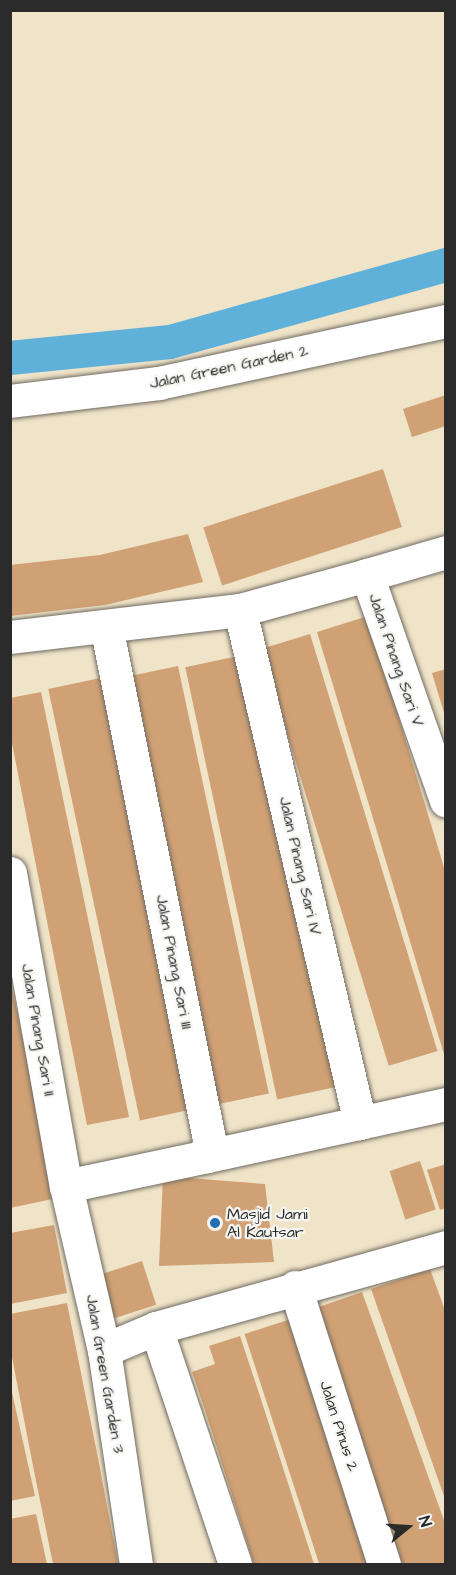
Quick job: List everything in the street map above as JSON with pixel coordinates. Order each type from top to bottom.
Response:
[{"type":"street","name":"Jalan Green Garden 2","points":[[10,401],[159,383],[446,321]]},
{"type":"street","points":[[367,575],[446,552]]},
{"type":"street","name":"Jalan Pinang Sari V","points":[[240,610],[367,575],[446,801]]},
{"type":"street","points":[[10,637],[240,610]]},
{"type":"street","name":"Jalan Pinang Sari IV","points":[[240,610],[360,1123]]},
{"type":"street","name":"Jalan Pinang Sari III","points":[[106,626],[209,1139],[207,1156]]},
{"type":"street","name":"Jalan Pinang Sari II","points":[[10,873],[66,1186]]},
{"type":"street","points":[[66,1186],[446,1104]]},
{"type":"street","name":"Jalan Green Garden 3","points":[[66,1186],[104,1350],[136,1564]]},
{"type":"street","points":[[104,1350],[156,1328],[295,1287],[443,1256]]},
{"type":"street","name":"Jalan Pinus 2","points":[[295,1287],[384,1564]]},
{"type":"street","points":[[156,1328],[235,1564]]},
{"type":"building","points":[[446,395],[446,426],[412,437],[403,409]]},
{"type":"building","points":[[383,469],[402,527],[222,585],[203,527]]},
{"type":"building","points":[[188,534],[203,582],[105,605],[10,616],[10,565],[100,555]]},
{"type":"building","points":[[368,616],[446,874],[446,1061],[317,632]]},
{"type":"building","points":[[310,634],[437,1051],[389,1066],[261,649]]},
{"type":"building","points":[[243,655],[335,1087],[277,1100],[185,667]]},
{"type":"building","points":[[178,666],[269,1093],[219,1104],[128,677]]},
{"type":"building","points":[[446,669],[446,716],[445,716],[432,673]]},
{"type":"building","points":[[105,677],[197,1108],[140,1120],[48,689]]},
{"type":"building","points":[[41,692],[129,1117],[87,1125],[10,733],[10,698]]},
{"type":"building","points":[[10,979],[57,1198],[10,1208]]},
{"type":"building","points":[[420,1161],[436,1210],[405,1219],[390,1171]]},
{"type":"building","points":[[446,1164],[446,1208],[440,1210],[427,1170]]},
{"type":"building","name":"Masjid Jami Al Kautsar","points":[[163,1176],[265,1184],[274,1262],[159,1266]]},
{"type":"building","points":[[54,1225],[67,1293],[10,1304],[10,1233]]},
{"type":"building","points":[[142,1261],[156,1305],[112,1319],[97,1276]]},
{"type":"building","points":[[430,1269],[446,1313],[445,1499],[371,1289]]},
{"type":"building","points":[[362,1292],[446,1526],[446,1564],[401,1564],[310,1310]]},
{"type":"building","points":[[67,1303],[118,1564],[53,1564],[34,1471],[10,1347],[10,1314]]},
{"type":"building","points":[[294,1318],[374,1563],[319,1564],[245,1334]]},
{"type":"building","points":[[240,1336],[314,1564],[254,1564],[192,1372],[215,1364],[209,1346]]},
{"type":"building","points":[[10,1383],[35,1496],[10,1501]]},
{"type":"building","points":[[36,1514],[47,1564],[10,1564],[10,1519]]},
{"type":"waterway","points":[[10,358],[170,342],[446,265]]},
{"type":"place","name":"Masjid Jami Al Kautsar","points":[[215,1223]]}]
